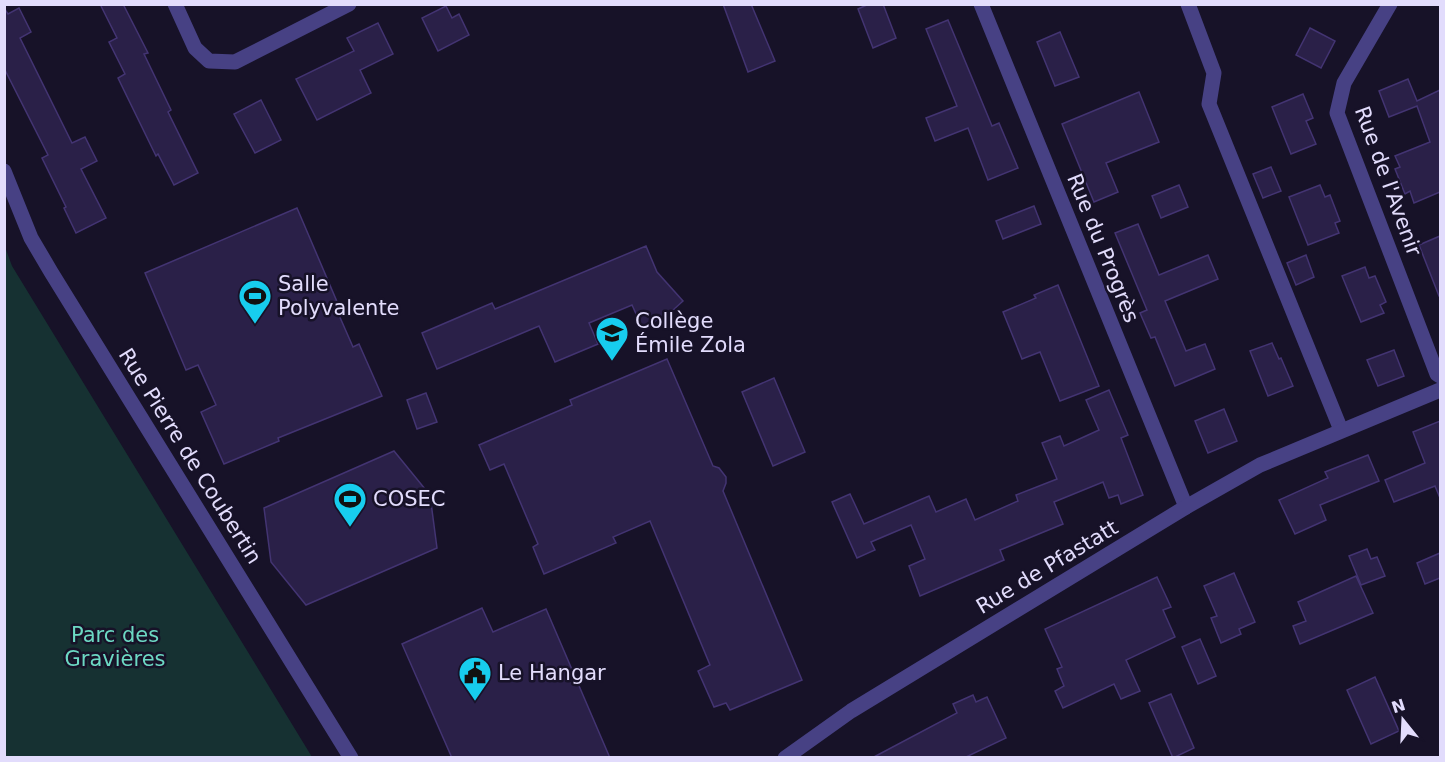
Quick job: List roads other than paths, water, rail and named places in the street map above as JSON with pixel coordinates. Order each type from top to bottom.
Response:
[{"type":"street","points":[[175,4],[195,48],[209,61],[235,62],[349,4]]},
{"type":"street","name":"Rue du Progrès","points":[[981,4],[1186,507]]},
{"type":"street","points":[[1188,4],[1214,73],[1209,104],[1341,430]]},
{"type":"street","name":"Rue de l'Avenir","points":[[1390,4],[1344,83],[1337,112],[1437,374],[1440,376]]},
{"type":"street","name":"Rue Pierre de Coubertin","points":[[4,171],[31,238],[51,272],[351,758]]},
{"type":"street","name":"Rue de Pfastatt","points":[[785,758],[851,711],[1186,507],[1260,465],[1440,390]]},
{"type":"place","name":"Salle Polyvalente","points":[[255,325]]},
{"type":"place","name":"Collège Émile Zola","points":[[612,362]]},
{"type":"place","name":"COSEC","points":[[350,528]]},
{"type":"place","name":"Le Hangar","points":[[475,702]]},
{"type":"park label","name":"Parc des Gravières","points":[[115,647]]}]
